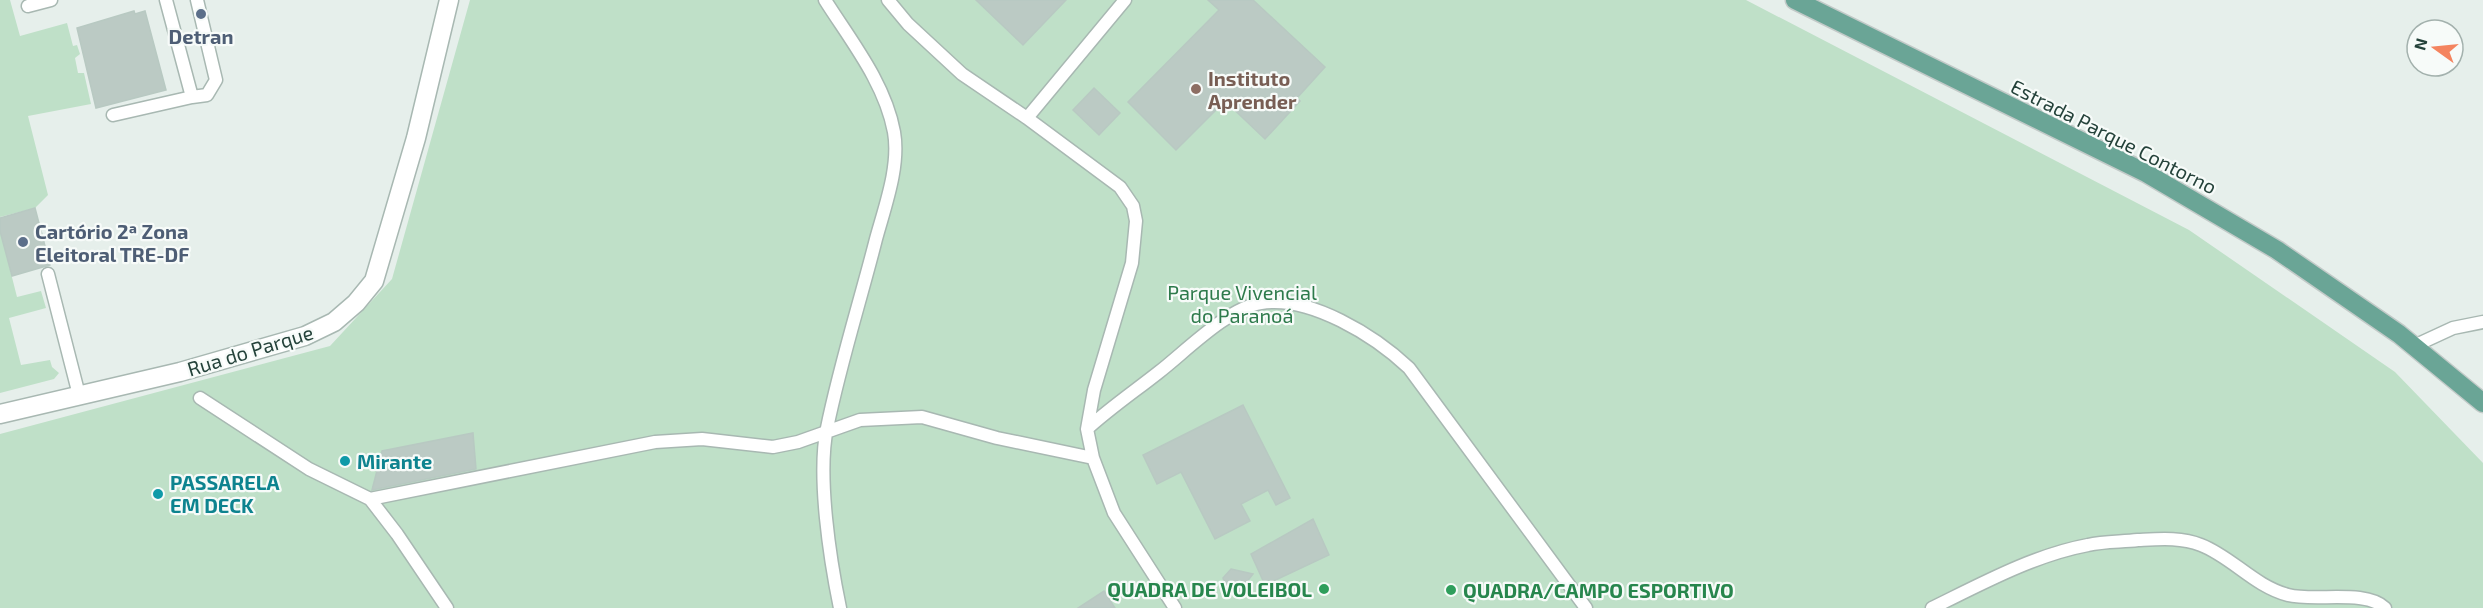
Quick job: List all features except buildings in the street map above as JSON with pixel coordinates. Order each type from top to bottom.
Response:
[{"type":"main road","name":"Estrada Parque Contorno","points":[[1795,0],[2146,173],[2277,250],[2414,346],[2483,403]]},
{"type":"street","name":"Rua do Parque","points":[[0,414],[180,372],[305,336],[334,322],[356,303],[375,281],[416,138],[449,0]]},
{"type":"lane","points":[[28,6],[51,0]]},
{"type":"lane","points":[[166,0],[192,97]]},
{"type":"lane","points":[[113,115],[207,95],[216,80],[196,0]]},
{"type":"lane","points":[[825,0],[886,99],[894,134],[893,166],[886,200],[826,430],[824,490],[833,577],[840,608]]},
{"type":"lane","points":[[888,0],[908,24],[962,74],[1027,117],[1120,187],[1133,206],[1136,243],[1132,263],[1094,390],[1087,429],[1094,458],[1114,513],[1175,608]]},
{"type":"lane","points":[[1027,117],[1125,0]]},
{"type":"lane","points":[[48,274],[79,395]]},
{"type":"lane","points":[[1087,429],[1119,401],[1234,312],[1260,303],[1287,303],[1315,311],[1359,330],[1386,346],[1409,368],[1586,608]]},
{"type":"lane","points":[[2414,346],[2453,328],[2483,322]]},
{"type":"lane","points":[[200,398],[309,470],[370,499],[397,534],[447,608]]},
{"type":"lane","points":[[370,499],[655,442],[702,439],[773,447],[798,442],[826,430],[860,420],[922,417],[997,438],[1094,458]]},
{"type":"lane","points":[[1932,608],[2057,554],[2088,544],[2161,538],[2200,544],[2216,552],[2260,583],[2288,595],[2355,597],[2378,602],[2385,608]]},
{"type":"green space","points":[[0,0],[10,0],[20,36],[67,23],[73,46],[77,45],[80,54],[75,58],[78,73],[84,73],[91,104],[28,116],[48,195],[35,208],[0,217]]},
{"type":"green space","name":"Parque Vivencial do Paranoá","points":[[470,0],[1746,0],[2189,230],[2395,372],[2483,463],[2483,608],[0,608],[0,434],[330,346],[392,279]]},
{"type":"green space","points":[[0,230],[17,297],[41,291],[46,308],[9,318],[21,365],[50,360],[52,367],[59,373],[54,379],[0,393]]},
{"type":"place","name":"Detran","points":[[201,14]]},
{"type":"place","name":"Instituto Aprender","points":[[1196,89]]},
{"type":"place","name":"Cartório 2ª Zona Eleitoral TRE-DF","points":[[23,242]]},
{"type":"place","name":"Mirante","points":[[345,461]]},
{"type":"place","name":"PASSARELA EM DECK","points":[[158,494]]},
{"type":"place","name":"QUADRA DE VOLEIBOL","points":[[1324,589]]},
{"type":"place","name":"QUADRA/CAMPO ESPORTIVO","points":[[1451,590]]}]
